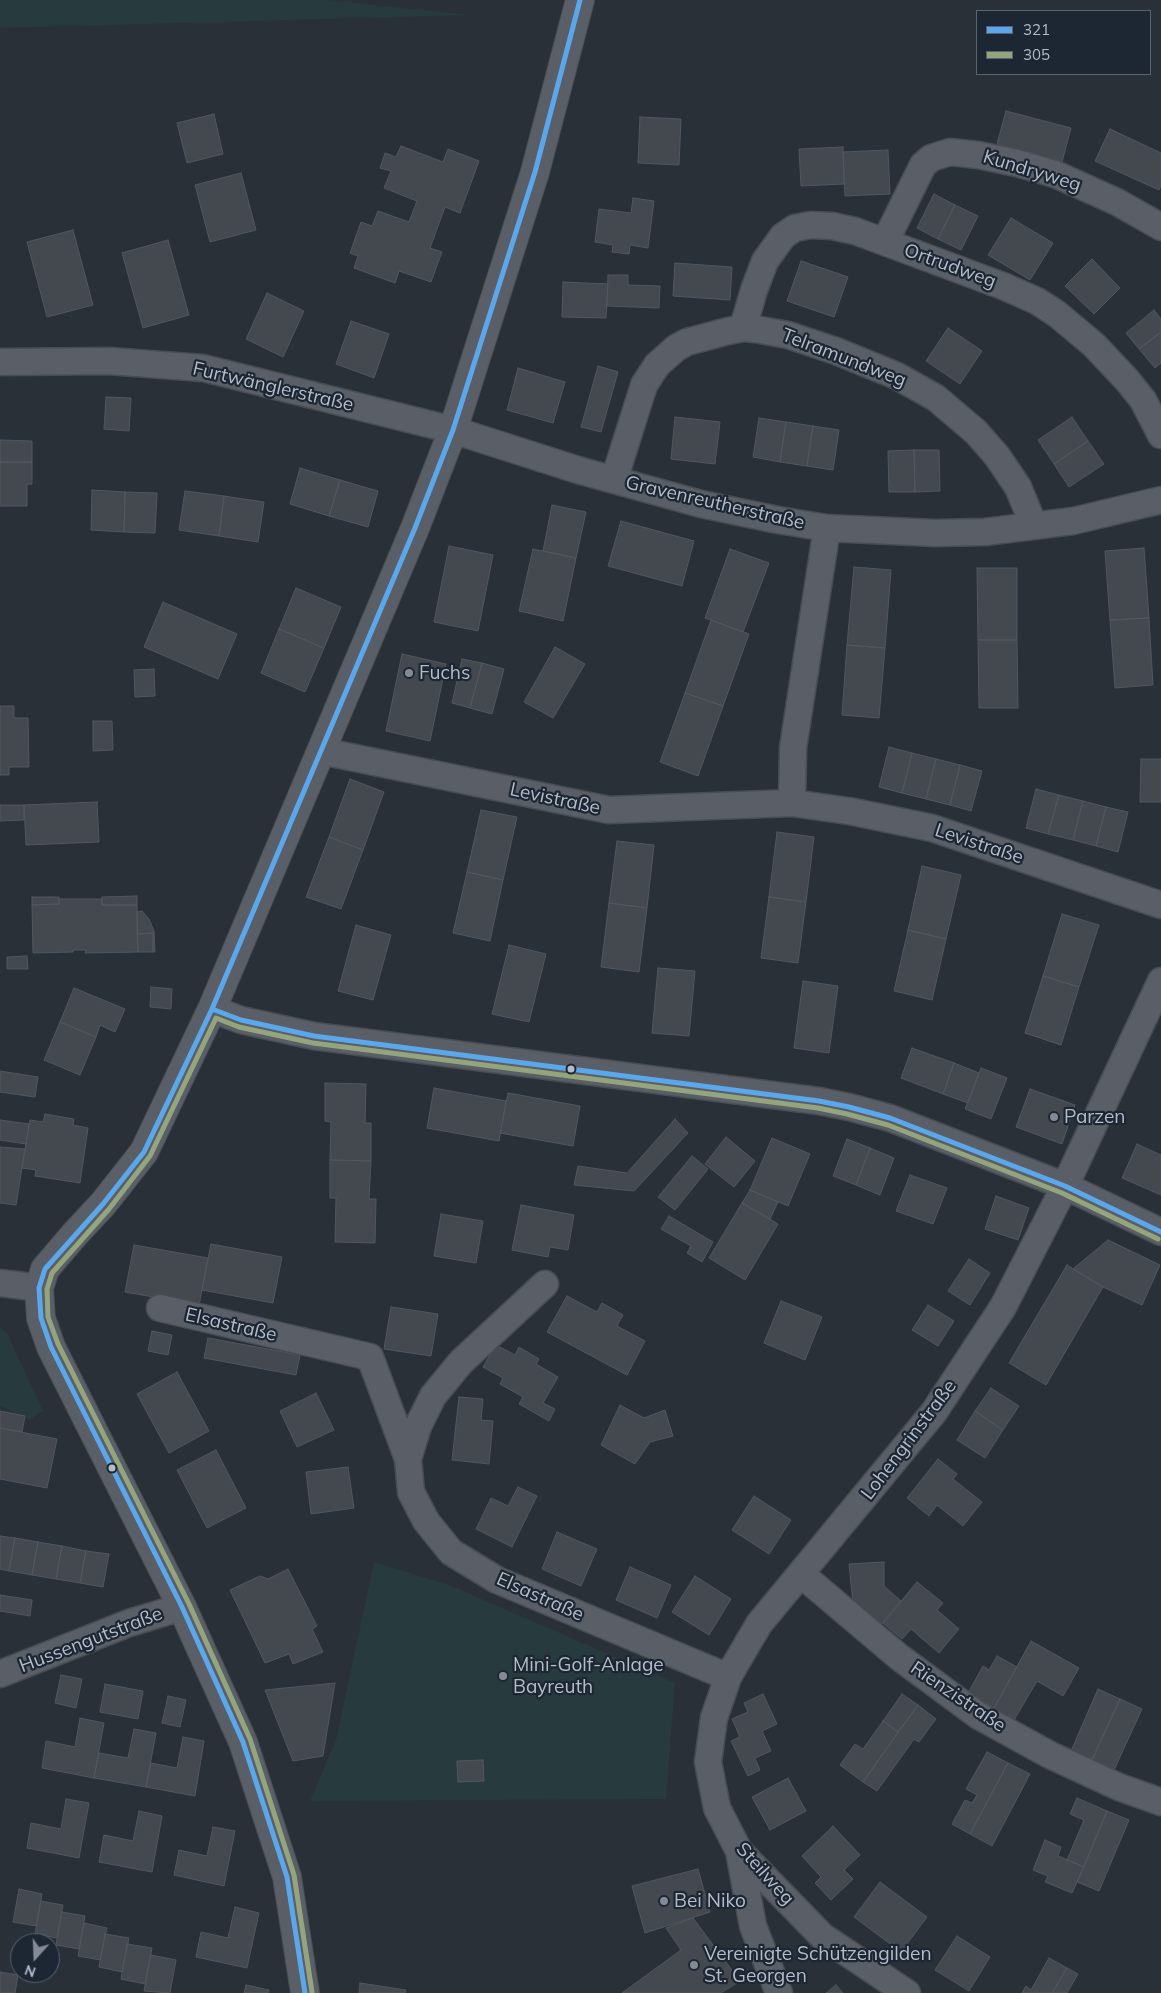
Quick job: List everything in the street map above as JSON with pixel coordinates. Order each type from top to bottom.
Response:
[{"type":"street","points":[[305,1993],[287,1877],[243,1742],[182,1607],[51,1348],[41,1318],[39,1288],[45,1269],[103,1204],[144,1152],[212,1010],[321,752],[415,528],[453,430],[535,172],[580,0]]},
{"type":"street","name":"Kundryweg","points":[[885,242],[924,165],[931,158],[950,152],[978,155],[1017,163],[1055,174],[1117,202],[1161,227]]},
{"type":"street","name":"Ortrudweg","points":[[743,328],[754,290],[765,262],[783,236],[795,228],[811,225],[832,226],[855,231],[1020,292],[1057,314],[1094,345],[1127,380],[1142,400],[1161,435]]},
{"type":"street","name":"Telramundweg","points":[[614,480],[644,386],[657,365],[676,348],[688,342],[743,328],[788,335],[836,351],[897,376],[936,398],[976,432],[997,456],[1018,487],[1034,526]]},
{"type":"street","name":"Furtwänglerstraße","points":[[0,362],[109,361],[203,368],[453,430]]},
{"type":"street","name":"Gravenreutherstraße","points":[[453,430],[614,480],[724,510],[827,528],[934,533],[985,532],[1106,514],[1161,500]]},
{"type":"street","points":[[792,803],[793,748],[827,528]]},
{"type":"street","name":"Levistraße","points":[[321,752],[609,810],[792,803],[849,811],[932,828],[1161,905]]},
{"type":"street","name":"Lohengrinstraße","points":[[728,1677],[759,1624],[934,1412],[1003,1307],[1066,1186],[1161,981]]},
{"type":"street","points":[[212,1010],[241,1020],[314,1036],[819,1101],[890,1118],[1066,1186],[1161,1232]]},
{"type":"street","points":[[0,1283],[39,1288]]},
{"type":"street","name":"Elsastraße","points":[[408,1460],[418,1426],[433,1396],[461,1362],[545,1284]]},
{"type":"street","name":"Elsastraße","points":[[160,1308],[370,1357],[408,1460],[411,1492],[426,1521],[451,1552],[497,1580],[728,1677]]},
{"type":"street","name":"Rienzistraße","points":[[800,1574],[898,1657],[979,1716],[1050,1755],[1119,1787],[1161,1802]]},
{"type":"street","name":"Hussengutstraße","points":[[0,1674],[129,1623],[182,1607]]},
{"type":"street","name":"Steilweg","points":[[728,1677],[714,1718],[708,1762],[717,1808],[739,1851],[822,1936],[907,1993]]},
{"type":"street","points":[[739,1851],[753,1926],[779,1993]]},
{"type":"green space","points":[[0,0],[328,0],[467,15],[0,28]]},
{"type":"green space","points":[[0,1327],[7,1333],[43,1411],[29,1420],[0,1406]]},
{"type":"green space","name":"Mini-Golf-Anlage Bayreuth","points":[[374,1562],[449,1585],[675,1683],[666,1799],[310,1801],[336,1740]]},
{"type":"building","points":[[1006,111],[1071,128],[1062,162],[997,144]]},
{"type":"building","points":[[214,114],[223,154],[187,163],[177,123]]},
{"type":"building","points":[[640,117],[681,119],[679,165],[638,163]]},
{"type":"building","points":[[1110,129],[1161,153],[1161,185],[1159,190],[1095,161]]},
{"type":"building","points":[[401,146],[443,162],[448,149],[479,161],[460,213],[445,207],[430,248],[442,252],[431,282],[399,271],[395,283],[354,268],[358,256],[350,253],[361,222],[372,226],[378,211],[409,222],[417,201],[384,188],[391,171],[380,168],[385,153],[396,157]]},
{"type":"building","points":[[843,147],[844,184],[801,186],[799,149]]},
{"type":"building","points":[[888,150],[890,194],[845,196],[843,152]]},
{"type":"building","points":[[241,173],[256,230],[210,242],[195,185]]},
{"type":"building","points":[[934,194],[955,205],[938,239],[917,228]]},
{"type":"building","points":[[633,198],[654,201],[648,248],[630,245],[629,254],[612,252],[613,245],[595,242],[599,209],[631,213]]},
{"type":"building","points":[[955,205],[978,216],[961,250],[938,239]]},
{"type":"building","points":[[1011,218],[1053,243],[1030,280],[988,255]]},
{"type":"building","points":[[73,230],[93,305],[47,317],[27,242]]},
{"type":"building","points":[[168,240],[189,315],[143,328],[122,253]]},
{"type":"building","points":[[1092,259],[1120,288],[1094,314],[1065,286]]},
{"type":"building","points":[[801,261],[848,277],[834,317],[787,301]]},
{"type":"building","points":[[675,263],[732,267],[730,300],[673,296]]},
{"type":"building","points":[[608,275],[628,275],[628,285],[660,286],[659,308],[607,306]]},
{"type":"building","points":[[563,282],[608,284],[606,318],[562,317]]},
{"type":"building","points":[[267,293],[304,311],[283,357],[246,339]]},
{"type":"building","points":[[1154,310],[1161,319],[1161,332],[1139,349],[1126,333]]},
{"type":"building","points":[[351,321],[389,334],[374,378],[336,364]]},
{"type":"building","points":[[948,328],[982,351],[960,384],[926,361]]},
{"type":"building","points":[[1161,332],[1161,363],[1155,368],[1139,349]]},
{"type":"building","points":[[598,366],[618,372],[601,432],[581,427]]},
{"type":"building","points":[[518,368],[565,382],[553,423],[507,410]]},
{"type":"building","points":[[106,397],[131,398],[129,431],[104,429]]},
{"type":"building","points":[[675,417],[720,422],[715,464],[671,459]]},
{"type":"building","points":[[1072,417],[1088,441],[1054,464],[1038,440]]},
{"type":"building","points":[[759,418],[786,422],[780,462],[753,457]]},
{"type":"building","points":[[786,422],[813,426],[807,466],[780,462]]},
{"type":"building","points":[[813,426],[839,430],[833,470],[807,466]]},
{"type":"building","points":[[0,440],[32,441],[32,462],[0,462]]},
{"type":"building","points":[[1088,441],[1104,464],[1069,487],[1054,464]]},
{"type":"building","points":[[914,450],[939,450],[940,491],[915,492]]},
{"type":"building","points":[[914,450],[915,492],[889,492],[888,451]]},
{"type":"building","points":[[0,462],[32,462],[32,484],[27,484],[27,506],[0,506]]},
{"type":"building","points":[[300,468],[340,480],[329,516],[290,504]]},
{"type":"building","points":[[340,480],[378,491],[368,527],[329,516]]},
{"type":"building","points":[[92,490],[125,492],[124,532],[91,530]]},
{"type":"building","points":[[185,491],[224,496],[219,536],[179,530]]},
{"type":"building","points":[[125,492],[157,493],[155,533],[124,532]]},
{"type":"building","points":[[224,496],[264,502],[258,542],[219,536]]},
{"type":"building","points":[[552,505],[586,512],[576,558],[543,551]]},
{"type":"building","points":[[621,521],[694,541],[682,586],[608,566]]},
{"type":"building","points":[[449,546],[493,555],[478,631],[434,622]]},
{"type":"building","points":[[1144,548],[1149,618],[1110,620],[1105,551]]},
{"type":"building","points":[[533,549],[576,558],[563,621],[519,611]]},
{"type":"building","points":[[730,549],[769,563],[743,632],[705,618]]},
{"type":"building","points":[[854,567],[891,570],[885,648],[847,645]]},
{"type":"building","points":[[977,568],[1017,568],[1017,640],[978,640]]},
{"type":"building","points":[[296,588],[341,607],[324,648],[279,629]]},
{"type":"building","points":[[163,602],[237,634],[218,679],[144,647]]},
{"type":"building","points":[[1149,618],[1153,685],[1115,688],[1110,620]]},
{"type":"building","points":[[711,620],[749,634],[723,706],[685,693]]},
{"type":"building","points":[[279,629],[324,648],[305,692],[261,673]]},
{"type":"building","points":[[978,640],[1017,640],[1018,708],[979,708]]},
{"type":"building","points":[[847,645],[885,648],[879,718],[842,715]]},
{"type":"building","points":[[555,647],[585,664],[553,718],[524,702]]},
{"type":"building","points":[[402,654],[446,664],[430,741],[386,731]]},
{"type":"building","points":[[462,659],[482,663],[470,708],[452,703]]},
{"type":"building","points":[[482,663],[504,669],[492,714],[470,708]]},
{"type":"building","points":[[154,669],[155,696],[135,697],[134,670]]},
{"type":"building","points":[[685,693],[723,706],[698,776],[660,762]]},
{"type":"building","points":[[0,706],[14,706],[14,718],[28,718],[29,767],[9,767],[9,775],[0,775]]},
{"type":"building","points":[[93,721],[112,721],[113,750],[93,751]]},
{"type":"building","points":[[889,747],[912,753],[902,793],[879,787]]},
{"type":"building","points":[[912,753],[936,759],[926,799],[902,793]]},
{"type":"building","points":[[936,759],[960,765],[950,805],[926,799]]},
{"type":"building","points":[[1141,759],[1161,759],[1161,802],[1140,802]]},
{"type":"building","points":[[960,765],[982,771],[971,811],[950,805]]},
{"type":"building","points":[[350,779],[384,792],[363,850],[329,837]]},
{"type":"building","points":[[1036,789],[1059,795],[1048,834],[1026,828]]},
{"type":"building","points":[[1059,795],[1083,801],[1073,840],[1048,834]]},
{"type":"building","points":[[1083,801],[1106,807],[1096,846],[1073,840]]},
{"type":"building","points":[[97,802],[99,842],[26,845],[24,805]]},
{"type":"building","points":[[0,805],[24,805],[24,820],[0,821]]},
{"type":"building","points":[[1106,807],[1128,812],[1118,852],[1096,846]]},
{"type":"building","points":[[481,810],[517,817],[503,880],[467,872]]},
{"type":"building","points":[[777,832],[814,837],[806,902],[769,897]]},
{"type":"building","points":[[329,837],[363,850],[341,909],[306,897]]},
{"type":"building","points":[[617,841],[654,845],[647,908],[609,903]]},
{"type":"building","points":[[922,866],[961,875],[946,939],[908,930]]},
{"type":"building","points":[[467,872],[503,880],[490,941],[453,933]]},
{"type":"building","points":[[137,896],[137,905],[102,905],[102,897]]},
{"type":"building","points":[[32,897],[59,897],[59,904],[32,905]]},
{"type":"building","points":[[769,897],[806,902],[798,963],[761,958]]},
{"type":"building","points":[[59,899],[102,899],[102,905],[137,905],[138,952],[85,953],[86,950],[73,950],[73,952],[33,953],[32,905],[59,904]]},
{"type":"building","points":[[609,903],[647,908],[639,972],[601,967]]},
{"type":"building","points":[[142,911],[149,919],[154,931],[155,952],[153,952],[153,933],[137,934],[137,912]]},
{"type":"building","points":[[1062,914],[1099,925],[1079,987],[1043,976]]},
{"type":"building","points":[[356,925],[391,935],[373,1000],[338,991]]},
{"type":"building","points":[[908,930],[946,939],[932,1000],[894,991]]},
{"type":"building","points":[[153,933],[153,952],[138,952],[137,934]]},
{"type":"building","points":[[509,945],[546,954],[529,1022],[492,1014]]},
{"type":"building","points":[[27,956],[28,969],[7,969],[7,957]]},
{"type":"building","points":[[658,968],[695,971],[689,1036],[652,1033]]},
{"type":"building","points":[[1043,976],[1079,987],[1061,1045],[1025,1033]]},
{"type":"building","points":[[803,981],[838,986],[829,1053],[794,1048]]},
{"type":"building","points":[[151,987],[172,989],[171,1009],[150,1007]]},
{"type":"building","points":[[74,988],[125,1009],[115,1032],[100,1025],[96,1037],[60,1022]]},
{"type":"building","points":[[60,1022],[96,1037],[80,1075],[44,1060]]},
{"type":"building","points":[[912,1048],[954,1063],[943,1094],[901,1078]]},
{"type":"building","points":[[954,1063],[979,1073],[968,1103],[943,1094]]},
{"type":"building","points":[[981,1068],[1007,1078],[991,1119],[965,1109]]},
{"type":"building","points":[[0,1071],[38,1077],[35,1097],[0,1092]]},
{"type":"building","points":[[325,1083],[366,1084],[365,1123],[371,1123],[371,1161],[330,1160],[331,1122],[325,1121]]},
{"type":"building","points":[[434,1088],[506,1101],[499,1141],[427,1128]]},
{"type":"building","points":[[1030,1089],[1075,1105],[1062,1144],[1016,1127]]},
{"type":"building","points":[[508,1093],[580,1106],[573,1146],[500,1133]]},
{"type":"building","points":[[45,1114],[74,1119],[73,1125],[88,1128],[80,1183],[35,1176],[36,1170],[22,1168],[30,1120],[43,1122]]},
{"type":"building","points":[[675,1119],[688,1133],[634,1191],[574,1185],[578,1166],[627,1173]]},
{"type":"building","points":[[0,1120],[29,1124],[26,1144],[0,1140]]},
{"type":"building","points":[[726,1137],[755,1161],[734,1187],[705,1164]]},
{"type":"building","points":[[772,1138],[810,1154],[788,1206],[750,1190]]},
{"type":"building","points":[[847,1139],[870,1148],[856,1185],[833,1176]]},
{"type":"building","points":[[1137,1144],[1161,1155],[1161,1195],[1122,1178]]},
{"type":"building","points":[[0,1147],[25,1149],[16,1205],[0,1203]]},
{"type":"building","points":[[870,1148],[894,1158],[880,1195],[856,1185]]},
{"type":"building","points":[[692,1156],[708,1169],[675,1210],[658,1197]]},
{"type":"building","points":[[330,1160],[371,1161],[369,1199],[376,1199],[375,1243],[335,1242],[336,1198],[330,1198]]},
{"type":"building","points":[[910,1175],[947,1188],[933,1224],[896,1211]]},
{"type":"building","points":[[750,1190],[778,1202],[770,1219],[742,1203]]},
{"type":"building","points":[[996,1196],[1029,1208],[1018,1240],[985,1229]]},
{"type":"building","points":[[742,1203],[778,1224],[745,1280],[709,1258]]},
{"type":"building","points":[[521,1205],[574,1215],[568,1250],[550,1247],[548,1257],[512,1250]]},
{"type":"building","points":[[441,1214],[483,1221],[476,1263],[434,1256]]},
{"type":"building","points":[[669,1216],[713,1242],[702,1262],[687,1253],[691,1246],[661,1229]]},
{"type":"building","points":[[1108,1240],[1160,1265],[1142,1305],[1103,1287],[1073,1269]]},
{"type":"building","points":[[211,1244],[282,1257],[273,1303],[202,1290]]},
{"type":"building","points":[[134,1245],[208,1258],[199,1305],[125,1292]]},
{"type":"building","points":[[969,1259],[990,1273],[970,1305],[948,1291]]},
{"type":"building","points":[[1067,1265],[1103,1287],[1046,1385],[1009,1363]]},
{"type":"building","points":[[567,1296],[597,1312],[602,1303],[623,1315],[617,1326],[645,1341],[627,1375],[547,1332]]},
{"type":"building","points":[[781,1301],[822,1317],[805,1360],[764,1343]]},
{"type":"building","points":[[928,1305],[954,1321],[938,1346],[912,1330]]},
{"type":"building","points":[[391,1307],[438,1314],[431,1356],[384,1349]]},
{"type":"building","points":[[152,1331],[172,1335],[168,1355],[148,1351]]},
{"type":"building","points":[[208,1338],[300,1355],[296,1375],[204,1358]]},
{"type":"building","points":[[496,1345],[515,1355],[519,1347],[539,1359],[536,1364],[558,1377],[543,1403],[555,1409],[549,1421],[519,1404],[523,1397],[500,1384],[503,1378],[483,1367]]},
{"type":"building","points":[[177,1372],[209,1431],[169,1453],[137,1394]]},
{"type":"building","points":[[991,1388],[1019,1406],[1003,1430],[975,1411]]},
{"type":"building","points":[[316,1393],[334,1430],[297,1447],[280,1411]]},
{"type":"building","points":[[459,1397],[483,1399],[481,1420],[493,1421],[489,1464],[452,1460]]},
{"type":"building","points":[[620,1405],[644,1418],[665,1410],[673,1436],[650,1442],[635,1464],[601,1445]]},
{"type":"building","points":[[0,1411],[25,1416],[22,1432],[0,1428]]},
{"type":"building","points":[[975,1411],[1003,1430],[985,1458],[957,1440]]},
{"type":"building","points":[[0,1428],[57,1439],[47,1488],[0,1479]]},
{"type":"building","points":[[216,1450],[246,1508],[207,1528],[177,1470]]},
{"type":"building","points":[[938,1459],[957,1474],[953,1479],[982,1502],[963,1526],[937,1505],[929,1516],[907,1498]]},
{"type":"building","points":[[348,1467],[354,1508],[311,1514],[306,1472]]},
{"type":"building","points":[[518,1487],[537,1496],[512,1547],[476,1529],[491,1498],[508,1506]]},
{"type":"building","points":[[754,1496],[791,1520],[769,1554],[732,1530]]},
{"type":"building","points":[[557,1532],[597,1549],[581,1586],[542,1569]]},
{"type":"building","points":[[0,1536],[15,1538],[9,1571],[0,1569]]},
{"type":"building","points":[[15,1538],[38,1542],[32,1575],[9,1571]]},
{"type":"building","points":[[38,1542],[62,1546],[56,1579],[32,1575]]},
{"type":"building","points":[[62,1546],[86,1551],[80,1583],[56,1579]]},
{"type":"building","points":[[86,1551],[109,1554],[103,1587],[80,1583]]},
{"type":"building","points":[[884,1562],[884,1586],[901,1601],[880,1626],[853,1603],[849,1564]]},
{"type":"building","points":[[630,1567],[671,1585],[657,1618],[616,1600]]},
{"type":"building","points":[[288,1569],[317,1626],[312,1629],[323,1652],[293,1664],[289,1654],[265,1663],[230,1590],[260,1576],[268,1579]]},
{"type":"building","points":[[695,1576],[731,1599],[709,1635],[672,1612]]},
{"type":"building","points":[[917,1582],[943,1603],[937,1610],[959,1629],[939,1653],[911,1629],[902,1639],[883,1623]]},
{"type":"building","points":[[0,1595],[32,1600],[30,1616],[0,1611]]},
{"type":"building","points":[[1031,1641],[1079,1668],[1063,1696],[1037,1681],[1014,1720],[994,1708]]},
{"type":"building","points":[[997,1656],[1017,1667],[994,1708],[968,1693],[983,1666],[989,1670]]},
{"type":"building","points":[[61,1675],[82,1679],[76,1708],[55,1703]]},
{"type":"building","points":[[335,1683],[323,1756],[293,1761],[265,1690]]},
{"type":"building","points":[[105,1684],[143,1691],[138,1719],[100,1712]]},
{"type":"building","points":[[1098,1689],[1120,1699],[1092,1760],[1071,1751]]},
{"type":"building","points":[[763,1694],[777,1724],[762,1731],[771,1751],[755,1758],[760,1770],[748,1776],[731,1741],[740,1737],[732,1719],[748,1712],[744,1703]]},
{"type":"building","points":[[902,1694],[918,1705],[898,1732],[883,1721]]},
{"type":"building","points":[[168,1696],[186,1700],[180,1727],[162,1723]]},
{"type":"building","points":[[1120,1699],[1142,1709],[1114,1770],[1092,1760]]},
{"type":"building","points":[[918,1705],[936,1719],[919,1742],[914,1739],[877,1791],[863,1782]]},
{"type":"building","points":[[80,1718],[104,1723],[94,1778],[42,1768],[46,1741],[75,1747]]},
{"type":"building","points":[[883,1721],[898,1732],[863,1782],[840,1765],[855,1744],[863,1749]]},
{"type":"building","points":[[134,1729],[156,1733],[146,1787],[94,1778],[99,1753],[128,1758]]},
{"type":"building","points":[[183,1737],[204,1741],[195,1796],[146,1787],[151,1763],[177,1768]]},
{"type":"building","points":[[987,1752],[1008,1763],[970,1834],[952,1824],[965,1800],[972,1803],[977,1795],[966,1789]]},
{"type":"building","points":[[483,1760],[484,1781],[458,1782],[457,1761]]},
{"type":"building","points":[[1008,1763],[1030,1774],[992,1846],[970,1834]]},
{"type":"building","points":[[788,1778],[806,1811],[770,1830],[752,1797]]},
{"type":"building","points":[[1077,1798],[1107,1811],[1084,1867],[1067,1860],[1084,1820],[1070,1814]]},
{"type":"building","points":[[66,1799],[89,1803],[79,1858],[27,1848],[31,1823],[61,1829]]},
{"type":"building","points":[[139,1811],[162,1816],[152,1872],[99,1862],[104,1835],[133,1841]]},
{"type":"building","points":[[1107,1811],[1129,1820],[1099,1891],[1077,1882]]},
{"type":"building","points":[[833,1826],[860,1855],[844,1870],[853,1879],[831,1900],[815,1883],[821,1877],[802,1856]]},
{"type":"building","points":[[213,1827],[235,1831],[224,1886],[174,1875],[179,1850],[207,1856]]},
{"type":"building","points":[[1045,1840],[1061,1847],[1058,1856],[1084,1867],[1072,1893],[1045,1882],[1048,1876],[1033,1870]]},
{"type":"building","points":[[698,1869],[710,1912],[645,1933],[632,1886]]},
{"type":"building","points":[[880,1882],[927,1917],[901,1952],[854,1917]]},
{"type":"building","points":[[19,1889],[42,1894],[36,1926],[13,1922]]},
{"type":"building","points":[[41,1901],[63,1905],[58,1933],[35,1933]]},
{"type":"building","points":[[235,1907],[259,1913],[247,1968],[196,1957],[201,1932],[228,1938]]},
{"type":"building","points":[[62,1912],[85,1916],[79,1949],[60,1946],[60,1933],[58,1933]]},
{"type":"building","name":"Vereinigte Schützengilden St. Georgen","points":[[693,1918],[740,1981],[721,1993],[622,1993],[681,1950],[666,1928]]},
{"type":"building","points":[[84,1923],[107,1928],[100,1960],[78,1956]]},
{"type":"building","points":[[105,1934],[129,1938],[122,1972],[99,1967]]},
{"type":"building","points":[[957,1936],[990,1957],[969,1991],[935,1970]]},
{"type":"building","points":[[127,1944],[152,1948],[145,1984],[121,1979]]},
{"type":"building","points":[[151,1955],[176,1960],[170,1993],[144,1991]]},
{"type":"building","points":[[1049,1958],[1067,1968],[1052,1993],[1022,1993],[1026,1986],[1031,1990]]},
{"type":"building","points":[[1067,1968],[1078,1974],[1067,1993],[1052,1993]]},
{"type":"building","points":[[0,1972],[10,1974],[10,1983],[17,1983],[15,1993],[0,1993]]},
{"type":"building","points":[[360,1983],[406,1990],[405,1993],[359,1993]]},
{"type":"building","points":[[246,1985],[269,1990],[268,1993],[244,1993]]},
{"type":"building","points":[[836,1985],[843,1993],[826,1993]]},
{"type":"transit line","name":"321","points":[[305,1993],[287,1877],[243,1742],[182,1607],[51,1347],[41,1318],[39,1288],[45,1269],[103,1204],[144,1152],[212,1009],[415,528],[453,430],[535,172],[580,0]]},
{"type":"transit line","name":"321","points":[[212,1009],[241,1020],[314,1036],[819,1101],[849,1107],[890,1118],[1065,1186],[1161,1232]]},
{"type":"transit line","name":"305","points":[[312,1992],[294,1875],[250,1739],[189,1604],[58,1344],[48,1317],[47,1289],[52,1273],[109,1209],[150,1156],[216,1018],[239,1027],[313,1043],[818,1108],[847,1114],[888,1125],[1062,1193],[1158,1239]]},
{"type":"place","name":"Fuchs","points":[[409,673]]},
{"type":"place","name":"Parzen","points":[[1054,1117]]},
{"type":"place","name":"Mini-Golf-Anlage Bayreuth","points":[[503,1676]]},
{"type":"place","name":"Bei Niko","points":[[664,1901]]},
{"type":"place","name":"Vereinigte Schützengilden St. Georgen","points":[[694,1965]]}]
